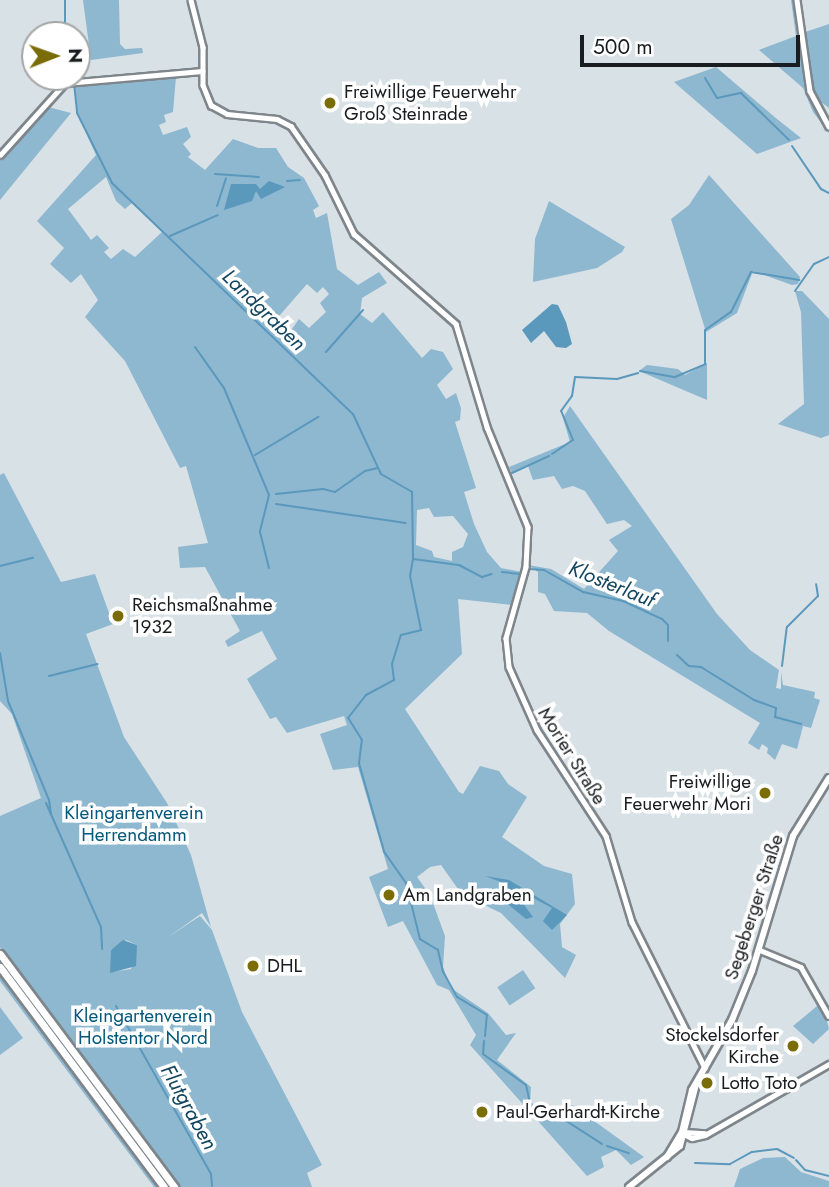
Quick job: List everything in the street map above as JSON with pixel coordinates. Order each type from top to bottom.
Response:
[{"type":"highway","points":[[0,954],[164,1187]]},
{"type":"highway","points":[[0,967],[47,1023],[174,1187]]},
{"type":"main road","points":[[0,155],[65,83],[202,71],[203,47],[191,0]]},
{"type":"main road","points":[[797,0],[810,91],[829,126]]},
{"type":"main road","name":"Morier Straße","points":[[202,71],[207,100],[215,109],[277,119],[291,126],[325,175],[362,244],[453,319],[487,427],[528,527],[526,567],[506,638],[509,667],[537,730],[606,835],[632,922],[705,1068]]},
{"type":"main road","name":"Segeberger Straße","points":[[629,1187],[667,1157],[685,1133],[695,1086],[732,1020],[760,950],[793,836],[829,778]]},
{"type":"main road","points":[[760,950],[801,967],[829,1017]]},
{"type":"main road","points":[[685,1133],[711,1130],[829,1064]]},
{"type":"green space","points":[[83,0],[119,0],[120,44],[125,49],[142,48],[143,53],[91,60],[91,21],[86,21]]},
{"type":"green space","points":[[791,0],[800,0],[805,32],[829,24],[829,108],[817,99],[829,118],[829,133],[813,112],[803,88],[759,50],[796,36]]},
{"type":"green space","points":[[716,67],[801,138],[757,154],[674,82]]},
{"type":"green space","points":[[176,77],[173,112],[164,115],[166,122],[159,125],[163,135],[187,127],[191,137],[183,144],[191,154],[188,157],[205,170],[233,139],[258,148],[276,148],[288,167],[304,178],[319,206],[313,210],[316,218],[327,213],[337,269],[358,285],[379,272],[387,283],[362,298],[360,314],[372,323],[383,312],[422,358],[431,349],[443,352],[453,369],[437,385],[446,399],[456,393],[461,408],[460,420],[455,422],[476,488],[464,492],[474,524],[487,552],[501,568],[522,572],[512,605],[458,599],[462,654],[405,709],[459,792],[463,794],[480,766],[499,771],[508,784],[527,797],[502,837],[544,866],[572,874],[575,904],[560,924],[562,947],[576,955],[565,978],[501,913],[476,901],[468,903],[441,865],[430,867],[417,877],[430,895],[445,936],[443,967],[451,988],[488,1013],[506,1035],[516,1033],[497,1060],[531,1087],[530,1102],[548,1112],[572,1105],[644,1157],[631,1165],[616,1150],[601,1157],[604,1167],[587,1176],[470,1045],[476,1035],[449,990],[437,985],[403,921],[388,927],[369,877],[388,869],[358,767],[333,770],[320,734],[347,725],[344,716],[287,733],[276,717],[270,719],[247,679],[277,659],[262,631],[228,647],[225,641],[240,631],[205,567],[180,568],[178,547],[208,543],[186,466],[180,468],[125,361],[85,317],[98,300],[81,274],[71,283],[50,264],[64,248],[37,221],[96,155],[77,113],[75,91],[91,91],[91,82]],"holes":[[[106,177],[116,201],[125,209],[132,203],[162,232],[135,257],[123,249],[111,259],[104,252],[109,248],[97,235],[91,240],[68,209]],[[307,284],[317,293],[323,287],[329,294],[320,303],[326,312],[309,328],[299,319],[287,336],[273,323]],[[429,508],[434,517],[453,516],[468,534],[463,547],[452,552],[452,561],[434,557],[432,551],[416,545],[417,510]]]},
{"type":"green space","points":[[48,107],[71,113],[0,200],[0,158]]},
{"type":"green space","points":[[709,175],[800,277],[798,284],[792,285],[753,271],[737,313],[706,332],[671,219],[689,205]]},
{"type":"green space","points":[[549,201],[625,247],[622,252],[597,268],[533,282],[535,239]]},
{"type":"green space","points":[[795,291],[802,291],[829,319],[829,435],[821,438],[778,424],[804,404],[801,312]]},
{"type":"green space","points":[[707,363],[707,400],[639,371],[647,365],[678,369],[685,375]]},
{"type":"green space","points":[[570,406],[717,614],[750,650],[779,670],[776,688],[781,689],[781,672],[783,685],[815,692],[814,698],[820,700],[811,728],[803,726],[797,749],[782,744],[775,760],[767,753],[768,748],[762,744],[759,750],[748,743],[760,723],[609,631],[587,613],[554,611],[545,594],[538,592],[538,572],[528,565],[551,569],[584,589],[618,551],[609,540],[632,526],[624,520],[607,524],[585,491],[573,486],[562,489],[554,476],[533,480],[528,466],[512,473],[509,467],[570,442],[563,418]]},
{"type":"green space","points":[[4,473],[61,582],[95,574],[113,624],[86,634],[124,737],[167,803],[191,855],[211,927],[202,913],[167,938],[200,916],[212,930],[242,1012],[322,1165],[307,1173],[312,1187],[179,1187],[0,947],[0,816],[41,798],[12,714],[0,701],[0,475]],"holes":[[[126,940],[137,945],[131,969],[111,972],[111,950]]]},
{"type":"green space","points":[[523,970],[535,988],[510,1006],[497,987]]},
{"type":"green space","points":[[0,974],[158,1187],[154,1187],[0,981]]},
{"type":"green space","points":[[822,1002],[829,1029],[813,1044],[793,1026]]},
{"type":"green space","points":[[0,1007],[23,1038],[0,1055]]},
{"type":"green space","points":[[785,1157],[801,1172],[829,1181],[829,1187],[734,1187],[740,1169],[763,1158]]},
{"type":"shaded area","points":[[269,181],[285,187],[261,199],[256,191],[252,201],[224,210],[231,184],[256,184],[260,189]]},
{"type":"shaded area","points":[[552,304],[558,305],[566,322],[572,344],[566,348],[556,347],[544,331],[531,343],[522,330]]},
{"type":"shaded area","points":[[485,876],[509,880],[567,915],[552,930],[543,921],[552,908],[522,892],[519,898],[533,917],[526,919],[504,901],[501,882]]},
{"type":"shaded area","points":[[123,940],[137,945],[136,966],[110,973],[111,950]]},
{"type":"waterway","name":"Landgraben","points":[[65,0],[65,21]]},
{"type":"waterway","points":[[794,0],[798,30]]},
{"type":"waterway","points":[[800,0],[804,33]]},
{"type":"waterway","points":[[798,34],[799,38]]},
{"type":"waterway","points":[[805,37],[815,96]]},
{"type":"waterway","points":[[800,42],[808,91]]},
{"type":"waterway","points":[[705,78],[717,98],[741,93],[789,140]]},
{"type":"waterway","name":"Landgraben","points":[[75,91],[77,113],[112,183],[353,414],[381,474],[412,492],[413,558]]},
{"type":"waterway","points":[[809,95],[829,129]]},
{"type":"waterway","points":[[792,146],[821,189],[829,193]]},
{"type":"waterway","points":[[215,174],[259,177]]},
{"type":"waterway","points":[[217,206],[226,178]]},
{"type":"waterway","points":[[287,181],[300,180]]},
{"type":"waterway","points":[[170,236],[218,215]]},
{"type":"waterway","points":[[795,291],[814,264],[829,257]]},
{"type":"waterway","points":[[640,371],[675,377],[705,364],[705,330],[731,312],[751,272],[799,280]]},
{"type":"waterway","points":[[326,352],[363,310]]},
{"type":"waterway","points":[[195,347],[224,388],[269,495],[260,532],[269,568]]},
{"type":"waterway","points":[[552,454],[573,440],[561,411],[572,396],[575,377],[617,379],[638,373]]},
{"type":"waterway","points":[[255,455],[318,417]]},
{"type":"waterway","points":[[512,473],[549,456]]},
{"type":"waterway","points":[[276,494],[323,489],[335,492],[365,471],[378,468]]},
{"type":"waterway","points":[[276,504],[406,523]]},
{"type":"waterway","points":[[0,566],[33,558]]},
{"type":"waterway","name":"Landgraben","points":[[485,1036],[487,1015],[457,997],[443,972],[438,950],[420,939],[406,883],[384,851],[359,763],[362,740],[348,718],[366,695],[394,680],[392,664],[401,635],[421,630],[410,576],[413,559],[459,565],[482,577],[492,574]]},
{"type":"waterway","name":"Klosterlauf","points":[[529,569],[544,570],[583,592],[623,601],[662,619],[668,625],[668,641]]},
{"type":"waterway","points":[[502,572],[520,574]]},
{"type":"waterway","points":[[782,666],[787,627],[818,596],[816,584]]},
{"type":"waterway","name":"Flutgraben","points":[[0,653],[8,701],[49,800],[51,814]]},
{"type":"waterway","name":"Klosterlauf","points":[[677,655],[689,666],[701,667],[754,700],[776,708],[775,717],[801,724]]},
{"type":"waterway","points":[[49,676],[98,664]]},
{"type":"waterway","name":"Flutgraben","points":[[46,803],[101,927],[102,949]]},
{"type":"waterway","name":"Flutgraben","points":[[116,1006],[211,1174],[212,1186]]},
{"type":"waterway","name":"Landgraben","points":[[484,1041],[483,1054],[526,1085],[531,1106],[554,1113],[602,1144]]},
{"type":"waterway","name":"Landgraben","points":[[607,1146],[629,1153]]},
{"type":"waterway","name":"Landgraben","points":[[695,1163],[730,1164],[752,1152],[777,1149],[794,1158]]},
{"type":"waterway","name":"Landgraben","points":[[796,1160],[805,1170],[829,1176]]},
{"type":"place","name":"Freiwillige Feuerwehr Groß Steinrade","points":[[330,103]]},
{"type":"place","name":"Reichsmaßnahme 1932","points":[[118,616]]},
{"type":"place","name":"Freiwillige Feuerwehr Mori","points":[[765,793]]},
{"type":"place","name":"Am Landgraben","points":[[389,895]]},
{"type":"place","name":"DHL","points":[[253,966]]},
{"type":"place","name":"Stockelsdorfer Kirche","points":[[793,1046]]},
{"type":"place","name":"Lotto Toto","points":[[707,1083]]},
{"type":"place","name":"Paul-Gerhardt-Kirche","points":[[482,1112]]},
{"type":"park label","name":"Kleingartenverein Herrendamm","points":[[134,824]]},
{"type":"park label","name":"Kleingartenverein Holstentor Nord","points":[[143,1027]]}]
